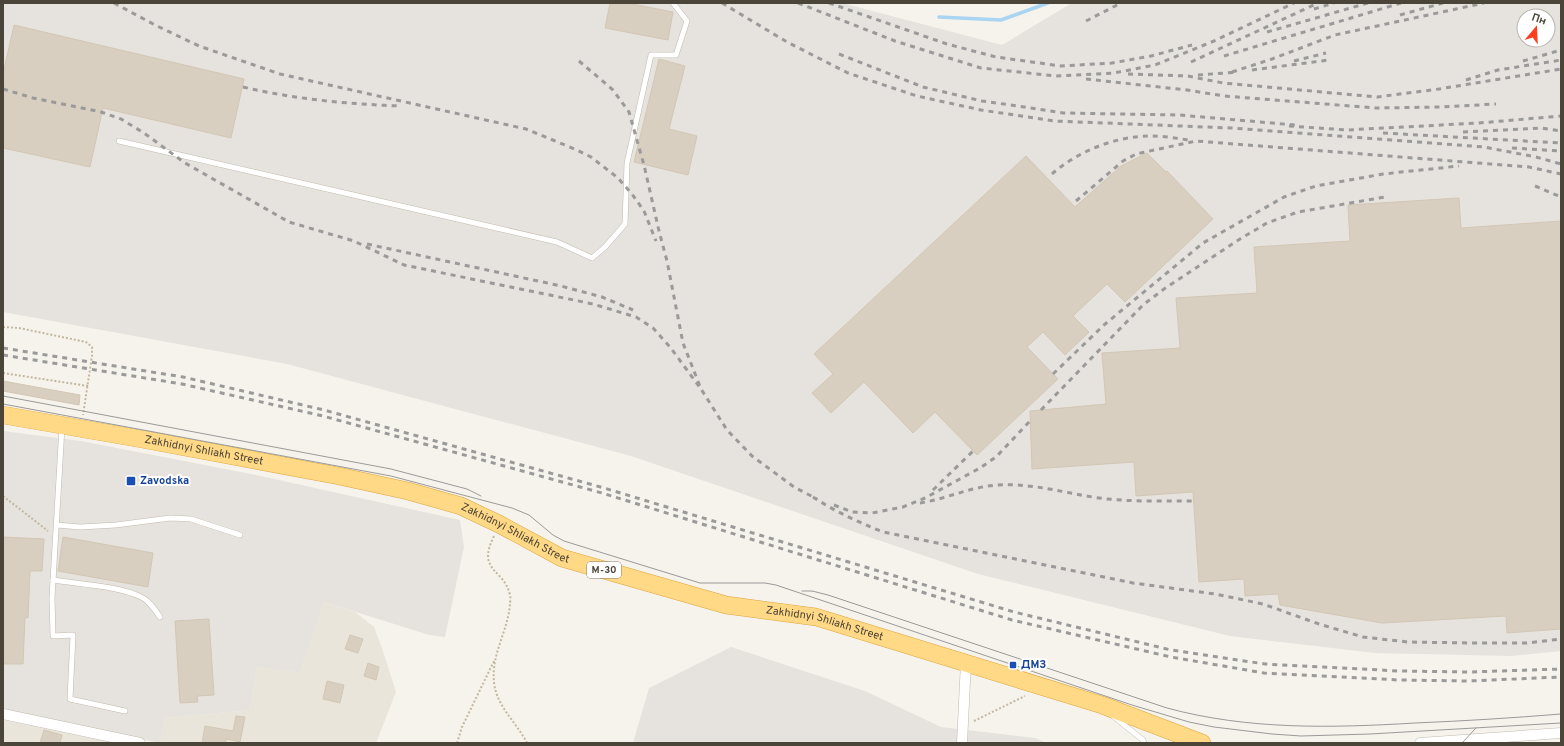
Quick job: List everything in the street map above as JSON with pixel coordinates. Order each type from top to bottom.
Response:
[{"type":"highway","name":"Zakhidnyi Shliakh Street","points":[[3,416],[63,424],[339,476],[408,491],[461,506],[500,524],[562,558],[726,605],[816,617],[1102,705],[1202,743]]},
{"type":"street","points":[[962,743],[966,662]]},
{"type":"street","points":[[3,714],[140,743]]},
{"type":"street","points":[[1420,743],[1561,733]]},
{"type":"lane","points":[[119,141],[557,242],[592,258],[605,247],[625,224],[627,163],[651,54],[676,55],[687,20],[673,3]]},
{"type":"lane","points":[[63,424],[52,598],[53,636],[73,635],[70,699],[125,711]]},
{"type":"lane","points":[[57,525],[80,527],[116,525],[170,518],[190,519],[240,535]]},
{"type":"lane","points":[[53,580],[118,590],[142,597],[154,607],[160,617]]},
{"type":"lane","points":[[1102,705],[1118,721],[1143,740],[1144,743]]},
{"type":"path","points":[[3,327],[19,328],[86,342],[92,347],[88,386],[81,428]]},
{"type":"path","points":[[3,373],[88,386]]},
{"type":"path","points":[[3,496],[56,537]]},
{"type":"path","points":[[457,743],[462,726],[494,659],[509,614],[511,596],[503,580],[491,568],[487,553],[490,543],[500,524]]},
{"type":"path","points":[[494,659],[494,682],[500,701],[508,715],[522,733],[527,743]]},
{"type":"path","points":[[964,726],[1044,687]]},
{"type":"shaded area","points":[[3,3],[842,3],[1002,45],[1072,3],[1561,3],[1561,651],[1511,656],[1375,653],[1230,636],[978,574],[631,456],[287,364],[3,312]]},
{"type":"shaded area","points":[[3,431],[81,441],[256,475],[460,520],[464,547],[445,637],[429,635],[324,602],[300,673],[257,666],[250,710],[165,718],[160,743],[3,710]]},
{"type":"shaded area","points":[[324,602],[355,612],[374,627],[382,648],[396,692],[376,743],[160,743],[165,718],[250,710],[257,665],[300,673]]},
{"type":"shaded area","points":[[731,647],[865,691],[941,727],[1035,738],[1047,743],[633,743],[649,688]]},
{"type":"shaded area","points":[[3,720],[113,743],[3,743]]},
{"type":"building","points":[[610,3],[627,3],[673,12],[668,40],[605,28]]},
{"type":"building","points":[[14,25],[244,79],[231,138],[103,108],[90,167],[3,148],[3,74]]},
{"type":"building","points":[[659,59],[685,66],[669,129],[697,136],[688,175],[634,162]]},
{"type":"building","points":[[1147,153],[1166,172],[1167,171],[1213,219],[1125,302],[1107,284],[1073,316],[1089,332],[1065,355],[1043,332],[1027,347],[1058,379],[977,455],[935,412],[913,433],[864,382],[831,413],[812,393],[833,374],[814,354],[1026,156],[1075,207],[1121,166]]},
{"type":"building","points":[[1459,198],[1461,228],[1561,221],[1561,629],[1507,633],[1506,616],[1382,623],[1280,605],[1278,594],[1245,596],[1244,579],[1199,582],[1193,492],[1136,496],[1134,462],[1032,469],[1030,411],[1106,404],[1102,353],[1180,348],[1176,298],[1257,293],[1254,247],[1350,241],[1348,205]]},
{"type":"building","points":[[3,381],[80,395],[79,405],[3,391]]},
{"type":"building","points":[[3,537],[44,539],[42,571],[30,571],[28,618],[25,617],[23,664],[3,664]]},
{"type":"building","points":[[63,537],[153,553],[148,587],[58,571]]},
{"type":"building","points":[[209,619],[214,695],[197,696],[198,702],[180,703],[175,621]]},
{"type":"building","points":[[350,635],[363,639],[358,653],[345,649]]},
{"type":"building","points":[[368,663],[379,667],[376,680],[364,676]]},
{"type":"building","points":[[327,681],[344,685],[340,703],[323,699]]},
{"type":"building","points":[[236,716],[245,717],[240,742],[226,739],[226,743],[202,743],[205,726],[233,731]]},
{"type":"building","points":[[44,730],[62,735],[60,743],[40,743]]},
{"type":"waterway","points":[[939,17],[1001,20],[1048,3]]},
{"type":"tram line","points":[[3,396],[391,469],[467,489],[481,496]]},
{"type":"tram line","points":[[3,404],[391,476],[512,508],[529,515],[553,535],[564,541],[700,583],[765,583],[776,585],[1132,705],[1189,722],[1214,727],[1301,736],[1370,734],[1561,723]]},
{"type":"tram line","points":[[802,591],[812,591],[828,595],[1167,708],[1228,720],[1290,726],[1353,726],[1561,714]]},
{"type":"tram line","points":[[1462,743],[1476,728]]},
{"type":"railway","points":[[114,3],[199,46],[280,74],[526,129],[577,150],[591,157],[618,178],[632,194],[644,211],[656,241]]},
{"type":"railway","points":[[722,3],[787,42],[848,73],[917,96],[981,110],[1054,121],[1231,128],[1484,147],[1536,157],[1561,164]]},
{"type":"railway","points":[[798,3],[895,41],[981,68],[1056,76],[1114,73],[1155,65],[1214,41],[1294,3]]},
{"type":"railway","points":[[829,3],[947,44],[996,57],[1061,66],[1112,63],[1151,56],[1192,45]]},
{"type":"railway","points":[[1086,21],[1121,3]]},
{"type":"railway","points":[[1191,62],[1318,3]]},
{"type":"railway","points":[[1314,9],[1334,3]]},
{"type":"railway","points":[[1267,32],[1368,3]]},
{"type":"railway","points":[[1224,56],[1401,3]]},
{"type":"railway","points":[[1400,15],[1443,3]]},
{"type":"railway","points":[[1232,72],[1272,59],[1335,35],[1484,3]]},
{"type":"railway","points":[[1523,61],[1561,50]]},
{"type":"railway","points":[[1294,61],[1326,53]]},
{"type":"railway","points":[[839,54],[923,87],[982,101],[1063,113],[1179,115],[1295,125]]},
{"type":"railway","points":[[1252,70],[1329,60]]},
{"type":"railway","points":[[1466,80],[1498,70],[1561,60]]},
{"type":"railway","points":[[579,61],[613,90],[629,112],[644,165],[667,261],[683,343],[701,389],[727,430],[752,456],[794,487],[817,499]]},
{"type":"railway","points":[[1128,74],[1188,76],[1223,83],[1377,97],[1439,89],[1561,69]]},
{"type":"railway","points":[[1198,75],[1238,72]]},
{"type":"railway","points":[[1086,79],[1187,90],[1224,96],[1376,108],[1496,104]]},
{"type":"railway","points":[[243,87],[282,95],[321,100],[400,106]]},
{"type":"railway","points":[[3,89],[33,98],[101,112],[121,119],[144,133],[185,163],[289,222],[354,241],[404,265],[593,304],[636,317],[653,328],[670,347],[701,389]]},
{"type":"railway","points":[[1289,126],[1347,130],[1479,123],[1561,116]]},
{"type":"railway","points":[[1463,132],[1541,128],[1561,131]]},
{"type":"railway","points":[[1383,133],[1561,143]]},
{"type":"railway","points":[[1052,174],[1074,158],[1098,146],[1111,142],[1151,136],[1188,140]]},
{"type":"railway","points":[[1076,201],[1123,161],[1136,154],[1196,141],[1529,167],[1561,174]]},
{"type":"railway","points":[[1512,148],[1561,151]]},
{"type":"railway","points":[[1053,374],[1104,325],[1203,243],[1284,197],[1316,186],[1383,174],[1459,166]]},
{"type":"railway","points":[[1535,186],[1561,197]]},
{"type":"railway","points":[[1041,410],[1143,305],[1164,289],[1240,239],[1267,223],[1298,212],[1385,197]]},
{"type":"railway","points":[[367,244],[561,286],[602,297],[633,310]]},
{"type":"railway","points":[[3,348],[183,377],[324,410],[604,488],[1014,612],[1171,650],[1265,664],[1399,671],[1469,672],[1561,669]]},
{"type":"railway","points":[[3,355],[182,384],[323,416],[602,493],[1012,620],[1171,657],[1264,673],[1399,680],[1468,681],[1561,677]]},
{"type":"railway","points":[[834,505],[852,512],[872,513],[903,507],[925,498],[980,468],[996,457],[1030,421]]},
{"type":"railway","points":[[933,490],[973,451]]},
{"type":"railway","points":[[920,503],[977,488],[997,485],[1024,485],[1099,498],[1122,500],[1193,501]]},
{"type":"railway","points":[[813,497],[847,516],[883,532],[1133,583],[1215,594],[1263,604],[1319,624],[1363,637],[1408,642],[1471,643],[1527,643],[1561,639]]},
{"type":"place","name":"Zavodska","points":[[131,481]]},
{"type":"place","name":"ДМЗ","points":[[1013,665]]}]
